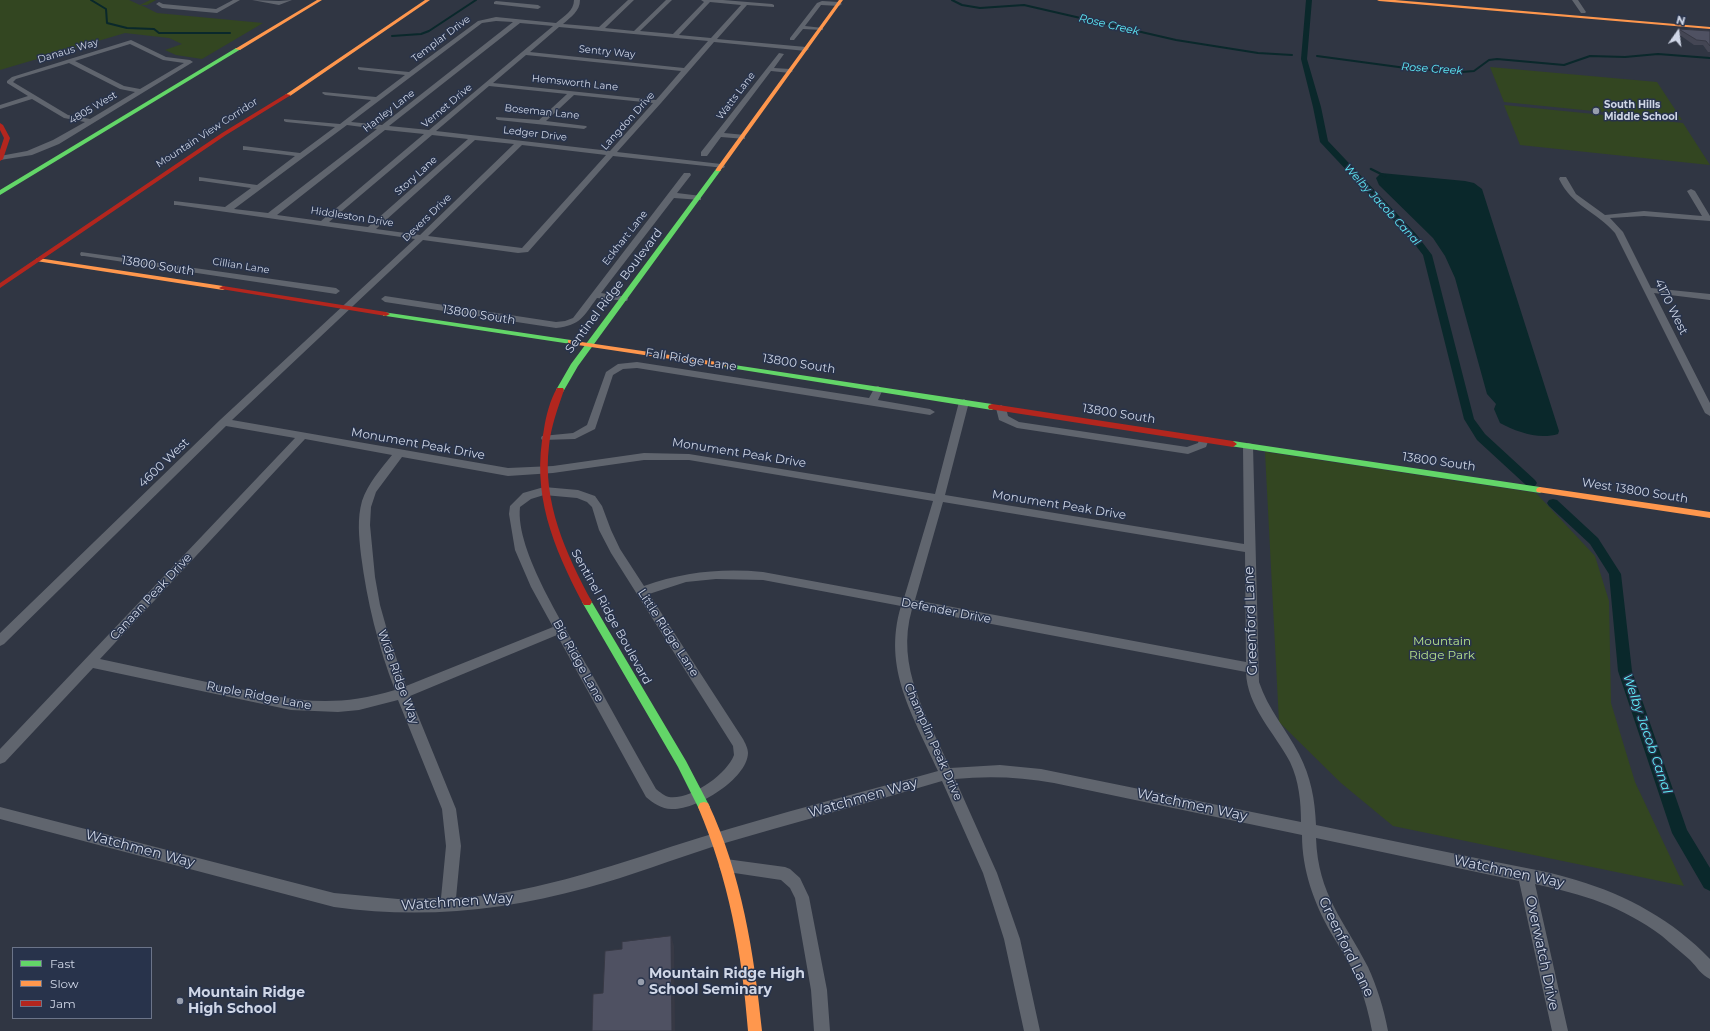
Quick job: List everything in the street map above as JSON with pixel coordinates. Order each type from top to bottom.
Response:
[{"type":"main road","points":[[0,193],[320,0]]},
{"type":"main road","name":"Mountain View Corridor","points":[[0,286],[224,134],[295,90],[428,0]]},
{"type":"main road","points":[[1378,0],[1710,28]]},
{"type":"main road","points":[[1438,0],[1710,23]]},
{"type":"main road","name":"Sentinel Ridge Boulevard","points":[[755,1031],[750,980],[745,950],[726,866],[717,839],[699,797],[571,574],[554,534],[544,491],[543,469],[546,438],[553,408],[561,388],[578,358],[624,299],[840,2]]},
{"type":"main road","points":[[0,125],[7,138],[1,159]]},
{"type":"main road","name":"13800 South","points":[[38,260],[1248,446],[1556,491]]},
{"type":"main road","name":"West 13800 South","points":[[1556,491],[1710,515]]},
{"type":"street","points":[[166,0],[159,4],[162,6],[217,11],[237,0]]},
{"type":"street","points":[[255,0],[288,1]]},
{"type":"street","points":[[496,3],[538,7],[539,4],[537,0]]},
{"type":"street","name":"Vernet Drive","points":[[323,223],[558,25],[576,9],[578,4],[577,0]]},
{"type":"street","points":[[600,29],[618,8],[631,0]]},
{"type":"street","points":[[636,32],[669,0]]},
{"type":"street","points":[[704,0],[772,6]]},
{"type":"street","points":[[675,36],[709,0]]},
{"type":"street","points":[[1575,0],[1583,12]]},
{"type":"street","points":[[792,39],[819,4],[840,2]]},
{"type":"street","name":"Langdon Drive","points":[[525,250],[613,154],[746,4]]},
{"type":"street","name":"Hanley Lane","points":[[270,216],[538,7]]},
{"type":"street","name":"Templar Drive","points":[[227,210],[481,21],[525,18],[558,25],[806,49]]},
{"type":"street","points":[[801,27],[821,29]]},
{"type":"street","name":"Danaus Way","points":[[32,97],[9,82],[10,80],[131,42],[165,58],[190,62]]},
{"type":"street","name":"Sentry Way","points":[[525,53],[687,70]]},
{"type":"street","name":"Watts Lane","points":[[704,154],[781,54]]},
{"type":"street","points":[[70,61],[122,88],[142,91]]},
{"type":"street","name":"4805 West","points":[[1,159],[43,149],[190,62]]},
{"type":"street","points":[[360,68],[411,74]]},
{"type":"street","name":"Watts Lane","points":[[769,69],[790,71]]},
{"type":"street","name":"Hemsworth Lane","points":[[489,84],[659,102]]},
{"type":"street","points":[[541,122],[572,92]]},
{"type":"street","points":[[324,93],[377,99]]},
{"type":"street","points":[[0,107],[32,97],[66,117],[92,121]]},
{"type":"street","name":"Boseman Lane","points":[[498,118],[584,127]]},
{"type":"street","name":"Ledger Drive","points":[[286,120],[384,127],[721,166]]},
{"type":"street","name":"Watts Lane","points":[[719,135],[742,137]]},
{"type":"street","name":"Story Lane","points":[[370,230],[474,137]]},
{"type":"street","name":"Devers Drive","points":[[348,307],[520,143]]},
{"type":"street","points":[[246,148],[301,155]]},
{"type":"street","name":"Eckhart Lane","points":[[515,319],[556,325],[567,324],[576,320],[688,175]]},
{"type":"street","points":[[202,179],[258,187]]},
{"type":"street","name":"4170 West","points":[[1563,179],[1573,196],[1604,217],[1619,232],[1710,413]]},
{"type":"street","points":[[1691,191],[1709,219]]},
{"type":"street","points":[[672,195],[698,198]]},
{"type":"street","name":"Hiddleston Drive","points":[[177,203],[421,238],[518,251],[525,250]]},
{"type":"street","points":[[1604,217],[1612,215],[1646,214],[1709,219]]},
{"type":"street","name":"Cillian Lane","points":[[84,254],[336,291]]},
{"type":"street","points":[[100,269],[116,258]]},
{"type":"street","points":[[278,296],[291,285]]},
{"type":"street","points":[[1649,290],[1710,297]]},
{"type":"street","points":[[595,295],[624,299]]},
{"type":"street","points":[[385,299],[515,319]]},
{"type":"street","points":[[420,318],[432,306]]},
{"type":"street","name":"4600 West","points":[[0,641],[224,422],[348,307]]},
{"type":"street","points":[[505,331],[515,319]]},
{"type":"street","name":"Fall Ridge Lane","points":[[546,438],[575,436],[591,427],[609,374],[621,366],[637,365],[930,412]]},
{"type":"street","points":[[872,402],[878,389]]},
{"type":"street","name":"Champlin Peak Drive","points":[[964,402],[939,498],[900,636],[900,648],[903,673],[907,686],[990,873],[1003,910],[1020,969],[1032,1031]]},
{"type":"street","points":[[1001,408],[1003,418],[1017,425],[1188,451],[1202,446],[1204,439]]},
{"type":"street","name":"Monument Peak Drive","points":[[224,422],[500,471],[515,472],[543,469],[637,456],[676,456],[1249,550]]},
{"type":"street","name":"Canaan Peak Drive","points":[[0,758],[302,436]]},
{"type":"street","name":"Greenford Lane","points":[[1248,446],[1252,668],[1255,691],[1263,710],[1286,743],[1301,772],[1308,800],[1310,856],[1318,888],[1336,929],[1365,980],[1376,1012],[1380,1031]]},
{"type":"street","name":"Wide Ridge Way","points":[[399,454],[379,479],[369,497],[366,506],[364,528],[370,586],[383,638],[452,820],[455,848],[448,905]]},
{"type":"street","name":"Little Ridge Lane","points":[[544,491],[583,495],[595,502],[609,540],[738,743],[741,755],[735,766],[719,783],[699,797]]},
{"type":"street","name":"Big Ridge Lane","points":[[544,491],[522,498],[515,506],[514,514],[520,544],[528,569],[652,793],[657,798],[670,803],[685,803],[699,797]]},
{"type":"street","name":"Defender Drive","points":[[641,592],[664,583],[691,577],[731,573],[763,576],[1252,668]]},
{"type":"street","name":"Ruple Ridge Lane","points":[[90,662],[291,705],[308,707],[356,706],[403,694],[560,629]]},
{"type":"street","name":"Watchmen Way","points":[[0,813],[334,900],[384,906],[448,905],[496,900],[548,891],[588,881],[717,839],[947,774],[986,771],[1043,774],[1575,886],[1592,891],[1625,906],[1674,937],[1704,963],[1710,971]]},
{"type":"street","points":[[726,866],[785,874],[795,883],[802,897],[818,982],[822,1031]]},
{"type":"street","name":"Overwatch Drive","points":[[1525,876],[1560,1031]]},
{"type":"green space","points":[[0,0],[129,0],[140,5],[150,0],[156,0],[147,5],[141,5],[157,13],[263,23],[202,59],[176,55],[165,50],[182,44],[169,38],[125,33],[0,70]]},
{"type":"green space","points":[[1490,67],[1657,82],[1682,120],[1504,102]]},
{"type":"green space","points":[[1504,105],[1683,123],[1710,165],[1520,145]]},
{"type":"green space","name":"Mountain Ridge Park","points":[[1265,452],[1536,493],[1595,556],[1609,601],[1611,703],[1635,782],[1684,886],[1393,826],[1341,783],[1279,722]]},
{"type":"shaded area","points":[[1381,173],[1465,181],[1474,183],[1482,189],[1559,431],[1558,434],[1551,436],[1536,436],[1500,423],[1494,409],[1496,404],[1487,394],[1455,278],[1445,256],[1433,238],[1379,185],[1376,178]]},
{"type":"building","points":[[1679,29],[1710,31],[1710,46],[1706,41],[1697,40]]},
{"type":"building","name":"Mountain Ridge High School Seminary","points":[[671,936],[672,1031],[592,1031],[593,994],[603,993],[605,951],[622,949],[622,942]]},
{"type":"waterway","name":"Rose Creek","points":[[91,0],[106,9],[107,23],[127,28],[154,29],[159,33],[230,33]]},
{"type":"waterway","name":"Rose Creek","points":[[392,36],[421,34],[429,31],[476,0]]},
{"type":"waterway","name":"Rose Creek","points":[[952,0],[962,5],[980,8],[1024,5],[1176,40],[1258,53],[1292,55]]},
{"type":"waterway","name":"Welby Jacob Canal","points":[[1309,0],[1304,59],[1317,107],[1324,142],[1413,236],[1427,255],[1469,419],[1481,437],[1531,483]]},
{"type":"waterway","name":"Rose Creek","points":[[1317,56],[1406,68],[1462,72],[1474,71],[1489,60],[1497,59],[1564,65],[1590,56],[1625,57],[1658,54],[1710,58]]},
{"type":"waterway","points":[[1371,169],[1385,176]]},
{"type":"waterway","name":"Welby Jacob Canal","points":[[1553,503],[1594,541],[1615,574],[1625,671],[1680,833],[1710,883]]},
{"type":"traffic: fast","points":[[0,193],[238,49]]},
{"type":"traffic: fast","points":[[560,390],[574,366],[718,170]]},
{"type":"traffic: fast","points":[[386,314],[571,342]]},
{"type":"traffic: fast","points":[[724,365],[992,407]]},
{"type":"traffic: fast","points":[[1233,444],[1540,490]]},
{"type":"traffic: fast","points":[[587,602],[682,764],[704,807]]},
{"type":"traffic: slow","points":[[238,49],[320,0]]},
{"type":"traffic: slow","points":[[288,95],[428,0]]},
{"type":"traffic: slow","points":[[718,170],[841,0]]},
{"type":"traffic: slow","points":[[1379,0],[1710,28]]},
{"type":"traffic: slow","points":[[38,260],[223,288]]},
{"type":"traffic: slow","points":[[571,342],[724,365]]},
{"type":"traffic: slow","points":[[1540,490],[1710,515]]},
{"type":"traffic: slow","points":[[704,807],[725,861],[740,917],[749,974],[755,1031]]},
{"type":"traffic: jam","points":[[0,286],[224,134],[288,95]]},
{"type":"traffic: jam","points":[[0,125],[7,138],[0,159]]},
{"type":"traffic: jam","points":[[223,288],[386,314]]},
{"type":"traffic: jam","points":[[560,390],[550,419],[544,446],[543,473],[546,499],[552,524],[562,550],[573,576],[587,602]]},
{"type":"traffic: jam","points":[[992,407],[1233,444]]},
{"type":"place","name":"South Hills Middle School","points":[[1596,111]]},
{"type":"place","name":"Mountain Ridge High School Seminary","points":[[641,982]]},
{"type":"place","name":"Mountain Ridge High School","points":[[180,1001]]}]
